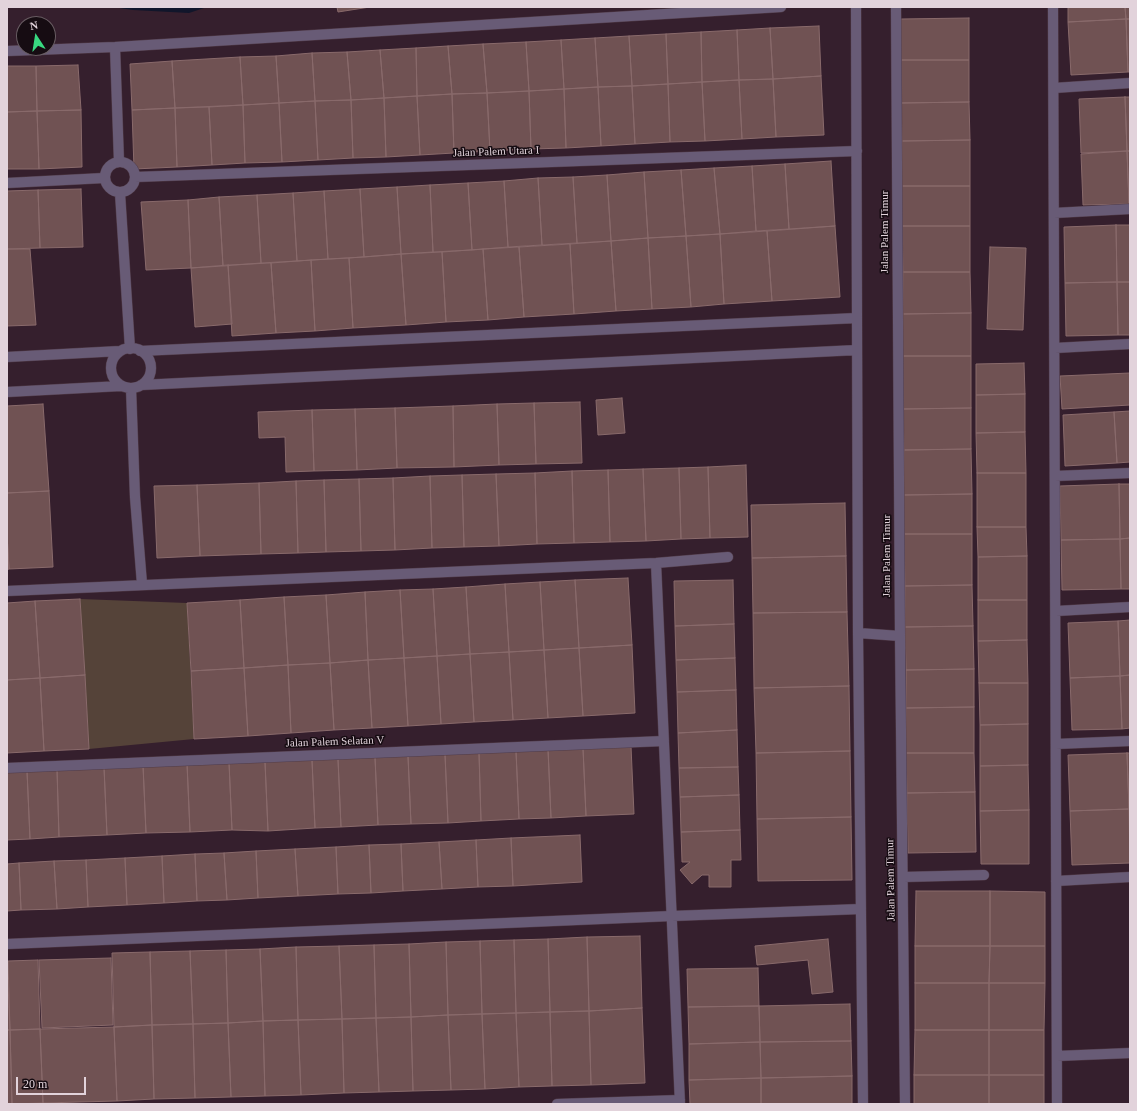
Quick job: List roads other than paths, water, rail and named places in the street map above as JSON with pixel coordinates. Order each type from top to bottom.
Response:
[{"type":"street","points":[[7,52],[115,47],[781,7]]},
{"type":"street","points":[[856,7],[858,633],[863,1104]]},
{"type":"street","name":"Jalan Palem Timur","points":[[896,7],[905,1104]]},
{"type":"street","points":[[1053,7],[1057,1104]]},
{"type":"street","points":[[115,47],[119,162]]},
{"type":"street","points":[[1054,88],[1130,83]]},
{"type":"street","name":"Jalan Palem Utara I","points":[[135,177],[857,151]]},
{"type":"street","points":[[119,162],[127,164],[133,169],[135,177],[134,185],[128,191],[120,193],[112,191],[106,186],[104,178],[106,170],[112,164],[119,162]]},
{"type":"street","points":[[7,183],[104,178]]},
{"type":"street","points":[[120,193],[125,350]]},
{"type":"street","points":[[1054,213],[1130,209]]},
{"type":"street","points":[[7,357],[125,350],[140,351],[857,318]]},
{"type":"street","points":[[1055,348],[1130,344]]},
{"type":"street","points":[[125,350],[113,359],[110,369],[113,379],[126,387]]},
{"type":"street","points":[[7,392],[857,350]]},
{"type":"street","points":[[140,351],[148,358],[150,368],[148,378],[141,385]]},
{"type":"street","points":[[126,387],[142,584]]},
{"type":"street","points":[[1055,476],[1130,473]]},
{"type":"street","points":[[7,591],[656,563],[728,557]]},
{"type":"street","points":[[557,1104],[680,1102],[656,563]]},
{"type":"street","points":[[1056,611],[1130,607]]},
{"type":"street","points":[[858,633],[900,636]]},
{"type":"street","name":"Jalan Palem Selatan V","points":[[7,768],[664,741]]},
{"type":"street","points":[[1056,744],[1130,741]]},
{"type":"street","points":[[903,876],[984,874]]},
{"type":"street","points":[[1056,881],[1130,877]]},
{"type":"street","points":[[7,944],[861,909]]},
{"type":"street","points":[[1057,1056],[1130,1053]]},
{"type":"water","points":[[113,7],[207,7],[189,13],[133,10]]}]
